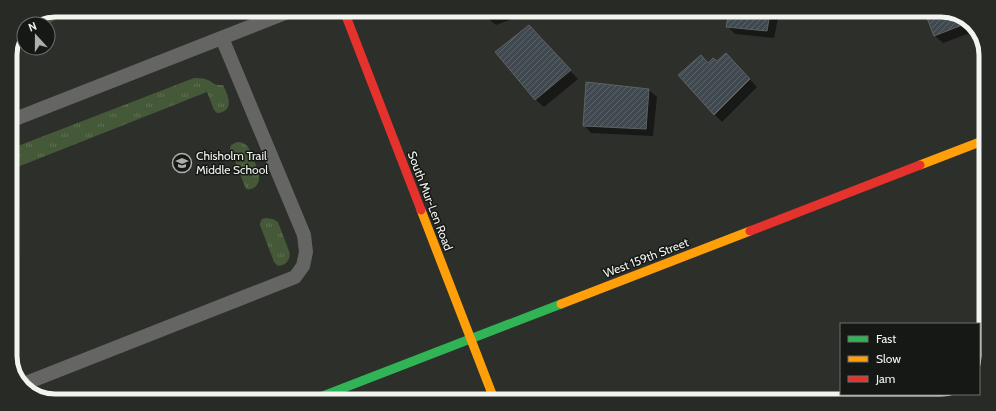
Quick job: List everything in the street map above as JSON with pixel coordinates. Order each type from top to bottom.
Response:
[{"type":"main road","name":"South Mur-Len Road","points":[[346,17],[492,394]]},
{"type":"main road","name":"West 159th Street","points":[[328,394],[979,142]]},
{"type":"lane","points":[[17,118],[275,17]]},
{"type":"lane","points":[[28,382],[295,277],[303,266],[306,252],[304,235],[222,38]]},
{"type":"green space","points":[[194,78],[204,79],[223,85],[228,97],[229,105],[227,109],[219,113],[214,110],[207,92],[17,167],[17,146]]},
{"type":"green space","points":[[237,142],[243,143],[248,147],[258,170],[259,179],[257,185],[251,189],[246,189],[230,149],[231,145]]},
{"type":"green space","points":[[262,219],[273,219],[278,222],[289,251],[289,259],[283,265],[278,266],[274,262],[260,225]]},
{"type":"building","points":[[728,17],[769,17],[767,31],[726,27]]},
{"type":"building","points":[[927,17],[949,18],[964,24],[934,36]]},
{"type":"building","points":[[529,25],[571,70],[535,100],[495,52]]},
{"type":"building","points":[[726,53],[750,79],[714,115],[678,75],[701,55],[708,63],[713,58],[717,61]]},
{"type":"building","points":[[586,82],[649,89],[646,129],[583,126]]},
{"type":"traffic: fast","points":[[328,394],[561,304]]},
{"type":"traffic: slow","points":[[920,165],[979,142]]},
{"type":"traffic: slow","points":[[421,210],[492,394]]},
{"type":"traffic: slow","points":[[561,304],[750,231]]},
{"type":"traffic: jam","points":[[346,17],[421,210]]},
{"type":"traffic: jam","points":[[750,231],[920,165]]},
{"type":"place","name":"Chisholm Trail Middle School","points":[[182,163]]}]
